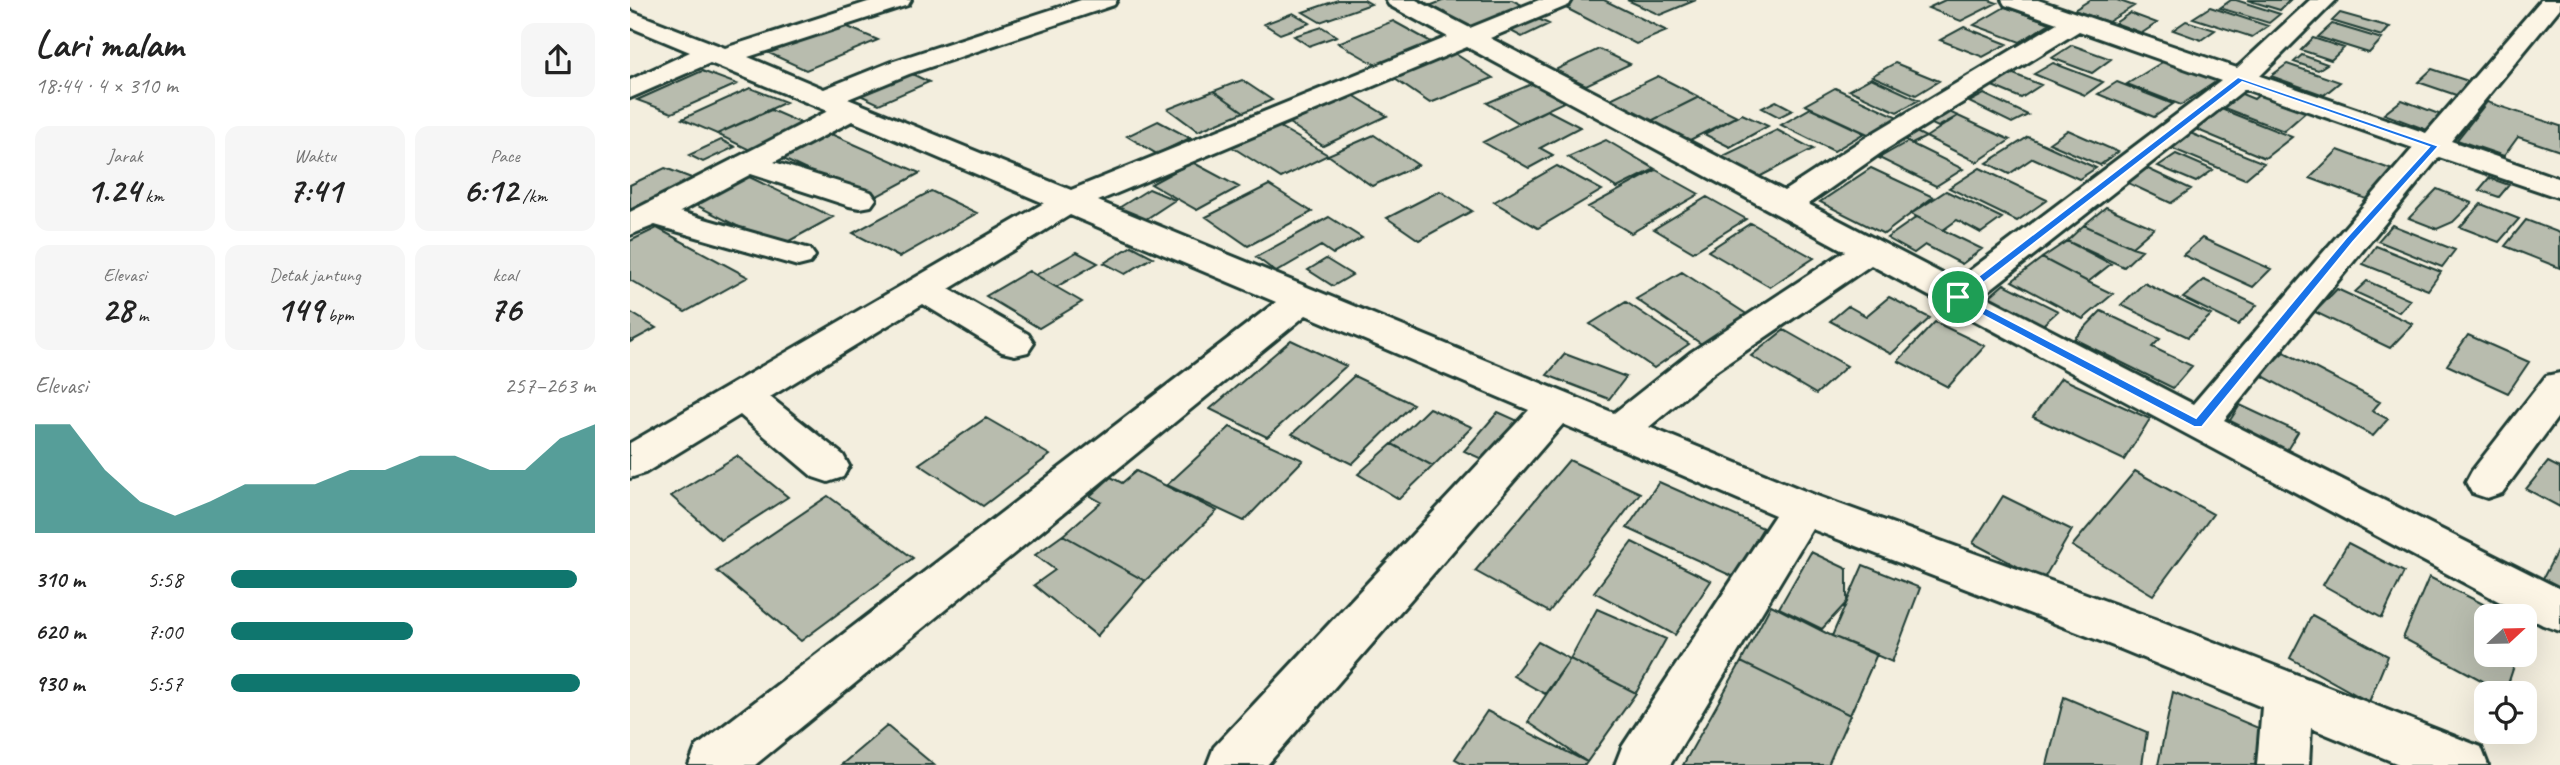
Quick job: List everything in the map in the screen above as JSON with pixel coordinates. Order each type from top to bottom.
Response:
[{"type":"street","points":[[630,90],[715,55],[899,0]]},
{"type":"street","points":[[641,219],[749,163],[900,68],[1105,0]]},
{"type":"street","points":[[1398,0],[2198,424],[2560,611]]},
{"type":"street","points":[[630,462],[925,290],[1069,202],[1474,38],[1560,0]]},
{"type":"street","points":[[2014,0],[2560,188]]},
{"type":"street","points":[[1958,297],[2241,79],[2324,0]]},
{"type":"street","points":[[2198,424],[2350,240],[2435,146],[2554,0]]},
{"type":"street","points":[[630,18],[1301,301],[1619,430],[1802,508],[2112,624],[2462,765]]},
{"type":"street","points":[[1785,205],[1875,144],[2076,22]]},
{"type":"street","points":[[749,163],[860,199]]},
{"type":"street","points":[[641,219],[798,256]]},
{"type":"street","points":[[1619,430],[1703,362],[1870,250]]},
{"type":"street","points":[[925,290],[1016,343]]},
{"type":"street","points":[[715,765],[1301,301]]},
{"type":"street","points":[[2487,482],[2560,386]]},
{"type":"street","points":[[742,396],[828,466]]},
{"type":"street","points":[[1233,765],[1557,405]]},
{"type":"street","points":[[1641,765],[1802,508]]},
{"type":"street","points":[[2283,765],[2288,696]]},
{"type":"building","points":[[1338,0],[1364,0],[1371,4],[1320,22],[1303,12]]},
{"type":"building","points":[[1445,0],[1512,0],[1530,9],[1474,32],[1429,6]]},
{"type":"building","points":[[1572,0],[1604,0],[1667,31],[1636,44],[1560,5]]},
{"type":"building","points":[[1627,0],[1696,0],[1660,15]]},
{"type":"building","points":[[1945,0],[1989,0],[1997,3],[1961,21],[1928,8]]},
{"type":"building","points":[[2090,0],[2117,0],[2134,6],[2108,22],[2074,10]]},
{"type":"building","points":[[2231,0],[2280,14],[2269,23],[2220,8]]},
{"type":"building","points":[[2247,0],[2290,0],[2280,10]]},
{"type":"building","points":[[2005,7],[2050,23],[2020,42],[1974,25]]},
{"type":"building","points":[[2210,7],[2268,26],[2252,37],[2193,18]]},
{"type":"building","points":[[1293,13],[1310,23],[1280,34],[1264,24]]},
{"type":"building","points":[[2130,13],[2157,23],[2142,33],[2115,23]]},
{"type":"building","points":[[2340,13],[2390,27],[2382,36],[2332,21]]},
{"type":"building","points":[[1534,17],[1549,24],[1522,37],[1507,29]]},
{"type":"building","points":[[1393,21],[1433,43],[1378,66],[1338,43]]},
{"type":"building","points":[[2186,21],[2215,30],[2201,40],[2173,30]]},
{"type":"building","points":[[841,24],[878,40],[806,70],[769,53]]},
{"type":"building","points":[[2332,24],[2382,39],[2369,53],[2318,37]]},
{"type":"building","points":[[1322,27],[1337,36],[1309,46],[1294,36]]},
{"type":"building","points":[[1964,27],[2007,44],[1983,57],[1940,40]]},
{"type":"building","points":[[2313,38],[2344,48],[2331,60],[2301,50]]},
{"type":"building","points":[[2072,45],[2111,59],[2092,73],[2052,58]]},
{"type":"building","points":[[1599,49],[1630,64],[1586,85],[1555,70]]},
{"type":"building","points":[[1454,53],[1493,78],[1430,103],[1392,77]]},
{"type":"building","points":[[2302,55],[2327,64],[2318,70],[2294,62]]},
{"type":"building","points":[[2164,61],[2217,81],[2181,105],[2127,84]]},
{"type":"building","points":[[1895,63],[1939,81],[1916,95],[1872,76]]},
{"type":"building","points":[[2053,63],[2103,82],[2085,95],[2034,74]]},
{"type":"building","points":[[2287,64],[2340,82],[2324,95],[2271,76]]},
{"type":"building","points":[[2432,69],[2474,83],[2459,96],[2418,82]]},
{"type":"building","points":[[702,71],[737,84],[672,113],[637,100]]},
{"type":"building","points":[[910,73],[929,82],[879,104],[860,95]]},
{"type":"building","points":[[2011,73],[2041,85],[2021,98],[1990,85]]},
{"type":"building","points":[[1658,76],[1699,97],[1647,123],[1606,101]]},
{"type":"building","points":[[1871,78],[1919,100],[1897,112],[1849,90]]},
{"type":"building","points":[[1242,80],[1272,100],[1244,112],[1214,91]]},
{"type":"building","points":[[2117,82],[2173,104],[2154,117],[2098,94]]},
{"type":"building","points":[[1534,83],[1566,101],[1519,123],[1487,103]]},
{"type":"building","points":[[750,88],[786,102],[717,134],[682,119]]},
{"type":"building","points":[[1835,88],[1900,118],[1870,135],[1805,105]]},
{"type":"building","points":[[1214,91],[1244,112],[1198,131],[1168,109]]},
{"type":"building","points":[[2237,92],[2254,99],[2261,93],[2308,110],[2284,131],[2219,106]]},
{"type":"building","points":[[1984,94],[2028,115],[2012,123],[1969,102]]},
{"type":"building","points":[[1353,95],[1387,116],[1323,146],[1289,123]]},
{"type":"building","points":[[1699,97],[1737,116],[1684,143],[1647,123]]},
{"type":"building","points":[[2402,100],[2444,116],[2427,130],[2384,114]]},
{"type":"building","points":[[1776,101],[1793,110],[1779,117],[1762,108]]},
{"type":"building","points":[[2487,102],[2560,126],[2560,151],[2518,137],[2504,156],[2457,140]]},
{"type":"building","points":[[1811,108],[1864,133],[1834,151],[1781,125]]},
{"type":"building","points":[[1943,109],[1958,116],[1938,127],[1923,120]]},
{"type":"building","points":[[2221,109],[2292,137],[2265,158],[2193,128]]},
{"type":"building","points":[[771,110],[810,127],[756,153],[717,134]]},
{"type":"building","points":[[1547,110],[1580,127],[1540,148],[1553,155],[1529,168],[1483,142]]},
{"type":"building","points":[[1742,114],[1768,126],[1730,147],[1704,134]]},
{"type":"building","points":[[1958,116],[2010,140],[1977,162],[1926,137]]},
{"type":"building","points":[[1158,121],[1190,138],[1157,154],[1127,136]]},
{"type":"building","points":[[1278,126],[1328,155],[1281,178],[1232,147]]},
{"type":"building","points":[[1777,130],[1813,149],[1755,179],[1719,158]]},
{"type":"building","points":[[1912,130],[1926,137],[1912,144],[1899,136]]},
{"type":"building","points":[[2068,130],[2118,152],[2100,165],[2049,143]]},
{"type":"building","points":[[2190,133],[2264,163],[2245,179],[2171,148]]},
{"type":"building","points":[[831,134],[920,173],[870,200],[781,158]]},
{"type":"building","points":[[1374,135],[1418,165],[1372,186],[1328,155]]},
{"type":"building","points":[[2028,137],[2096,168],[2079,179],[2033,158],[2009,174],[1987,163]]},
{"type":"building","points":[[721,140],[735,147],[703,162],[689,155]]},
{"type":"building","points":[[1606,140],[1655,169],[1617,188],[1568,157]]},
{"type":"building","points":[[1907,142],[1963,169],[1936,186],[1879,158]]},
{"type":"building","points":[[2338,150],[2398,172],[2372,201],[2310,178]]},
{"type":"building","points":[[2176,154],[2213,170],[2196,182],[2158,166]]},
{"type":"building","points":[[1192,162],[1239,187],[1197,210],[1151,184]]},
{"type":"building","points":[[1557,166],[1602,190],[1538,228],[1494,202]]},
{"type":"building","points":[[665,168],[694,179],[630,212],[630,185]]},
{"type":"building","points":[[1871,168],[1933,197],[1884,234],[1820,202]]},
{"type":"building","points":[[1980,168],[2047,200],[2017,221],[1949,188]]},
{"type":"building","points":[[2146,168],[2191,189],[2171,203],[2126,182]]},
{"type":"building","points":[[1656,170],[1699,194],[1631,233],[1588,207]]},
{"type":"building","points":[[743,174],[833,217],[778,247],[688,201]]},
{"type":"building","points":[[2489,178],[2509,185],[2499,197],[2479,190]]},
{"type":"building","points":[[1269,185],[1312,212],[1248,246],[1206,217]]},
{"type":"building","points":[[1149,189],[1175,200],[1143,221],[1117,209]]},
{"type":"building","points":[[2437,189],[2472,203],[2453,222],[2437,229],[2409,218]]},
{"type":"building","points":[[931,191],[977,213],[899,257],[853,233]]},
{"type":"building","points":[[1440,191],[1472,211],[1419,240],[1387,218]]},
{"type":"building","points":[[1946,191],[2002,218],[1981,233],[1957,220],[1943,230],[1911,214]]},
{"type":"building","points":[[1707,197],[1746,219],[1693,252],[1654,229]]},
{"type":"building","points":[[2481,204],[2519,219],[2499,242],[2460,227]]},
{"type":"building","points":[[2106,207],[2154,228],[2132,247],[2084,225]]},
{"type":"building","points":[[1329,217],[1362,238],[1333,254],[1321,246],[1276,272],[1256,257]]},
{"type":"building","points":[[1917,217],[1982,249],[1962,264],[1925,245],[1914,253],[1887,238]]},
{"type":"building","points":[[2526,220],[2560,233],[2560,268],[2505,246]]},
{"type":"building","points":[[1751,223],[1814,258],[1770,287],[1708,251]]},
{"type":"building","points":[[2084,225],[2142,250],[2124,267],[2067,241]]},
{"type":"building","points":[[2392,225],[2455,250],[2442,267],[2378,241]]},
{"type":"building","points":[[657,228],[748,277],[685,312],[630,280],[630,241]]},
{"type":"building","points":[[2202,238],[2271,269],[2253,287],[2183,255]]},
{"type":"building","points":[[2067,241],[2111,264],[2088,282],[2042,258]]},
{"type":"building","points":[[1132,246],[1153,257],[1125,274],[1104,263]]},
{"type":"building","points":[[2376,246],[2441,272],[2428,290],[2363,264]]},
{"type":"building","points":[[1077,252],[1098,263],[1056,287],[1036,275]]},
{"type":"building","points":[[2042,258],[2113,294],[2083,319],[2012,281]]},
{"type":"building","points":[[1326,259],[1352,275],[1333,286],[1308,270]]},
{"type":"building","points":[[1029,271],[1082,302],[1039,328],[986,296]]},
{"type":"building","points":[[1682,272],[1748,315],[1703,345],[1636,299]]},
{"type":"building","points":[[2204,280],[2257,305],[2238,325],[2183,298]]},
{"type":"building","points":[[2367,281],[2410,300],[2399,312],[2355,292]]},
{"type":"building","points":[[2144,283],[2211,315],[2188,337],[2121,305]]},
{"type":"building","points":[[2004,284],[2058,311],[2036,331],[1982,303]]},
{"type":"building","points":[[2337,289],[2413,324],[2390,348],[2315,312]]},
{"type":"building","points":[[1889,297],[1930,318],[1891,354],[1830,321],[1848,306],[1866,316]]},
{"type":"building","points":[[1626,302],[1689,344],[1654,368],[1590,324]]},
{"type":"building","points":[[2101,311],[2160,339],[2152,347],[2192,366],[2173,388],[2074,339]]},
{"type":"building","points":[[630,312],[656,328],[630,342]]},
{"type":"building","points":[[1935,322],[1985,346],[1948,387],[1898,361]]},
{"type":"building","points":[[1784,330],[1847,366],[1816,394],[1751,356]]},
{"type":"building","points":[[2468,335],[2529,362],[2508,393],[2447,365]]},
{"type":"building","points":[[1291,340],[1346,366],[1267,437],[1210,409]]},
{"type":"building","points":[[2284,352],[2380,402],[2372,411],[2388,419],[2373,436],[2259,374]]},
{"type":"building","points":[[1565,354],[1626,377],[1609,399],[1547,375]]},
{"type":"building","points":[[1354,376],[1413,404],[1352,464],[1292,434]]},
{"type":"building","points":[[2061,378],[2150,419],[2124,460],[2033,417]]},
{"type":"building","points":[[2240,405],[2298,432],[2281,460],[2223,431]]},
{"type":"building","points":[[1429,408],[1472,427],[1433,466],[1392,444]]},
{"type":"building","points":[[1498,412],[1527,425],[1493,464],[1464,451]]},
{"type":"building","points":[[986,418],[1050,455],[983,506],[919,464]]},
{"type":"building","points":[[1230,427],[1303,460],[1244,521],[1167,485]]},
{"type":"building","points":[[1392,444],[1433,466],[1399,499],[1358,474]]},
{"type":"building","points":[[737,456],[788,497],[721,540],[671,496]]},
{"type":"building","points":[[1569,460],[1640,493],[1549,612],[1475,571]]},
{"type":"building","points":[[2548,462],[2560,468],[2560,507],[2526,489]]},
{"type":"building","points":[[1136,471],[1217,511],[1145,581],[1063,535],[1101,502],[1090,496],[1111,477],[1122,483]]},
{"type":"building","points":[[2135,471],[2213,514],[2153,595],[2072,546]]},
{"type":"building","points":[[1659,482],[1763,528],[1734,577],[1627,528]]},
{"type":"building","points":[[828,496],[913,558],[801,641],[717,571]]},
{"type":"building","points":[[2003,496],[2072,530],[2043,580],[1973,543]]},
{"type":"building","points":[[1063,535],[1145,581],[1097,636],[1034,585],[1055,570],[1035,555]]},
{"type":"building","points":[[1632,542],[1711,581],[1675,635],[1594,592]]},
{"type":"building","points":[[2348,543],[2404,572],[2382,618],[2323,585]]},
{"type":"building","points":[[2560,545],[2560,599],[2538,588]]},
{"type":"building","points":[[1811,552],[1847,569],[1847,602],[1822,629],[1779,608]]},
{"type":"building","points":[[1863,565],[1920,588],[1892,662],[1832,636]]},
{"type":"building","points":[[2429,577],[2483,604],[2474,604],[2474,667],[2514,667],[2509,681],[2483,681],[2403,638]]},
{"type":"building","points":[[1771,605],[1832,636],[1877,654],[1850,715],[1741,662]]},
{"type":"building","points":[[1597,609],[1666,639],[1636,693],[1570,659]]},
{"type":"building","points":[[2312,615],[2388,656],[2369,702],[2290,658]]},
{"type":"building","points":[[1538,642],[1570,659],[1545,694],[1513,676]]},
{"type":"building","points":[[1570,659],[1636,693],[1587,762],[1528,722]]},
{"type":"building","points":[[1741,662],[1850,715],[1828,765],[1683,765]]},
{"type":"building","points":[[2173,692],[2275,735],[2271,765],[2158,765]]},
{"type":"building","points":[[2064,697],[2147,732],[2142,765],[2047,765]]},
{"type":"building","points":[[1487,711],[1587,762],[1585,765],[1466,765],[1455,759]]},
{"type":"building","points":[[887,726],[934,765],[841,765]]},
{"type":"route","points":[[2241,79],[2435,146],[2350,240],[2198,424],[1958,297],[2241,79]]}]
